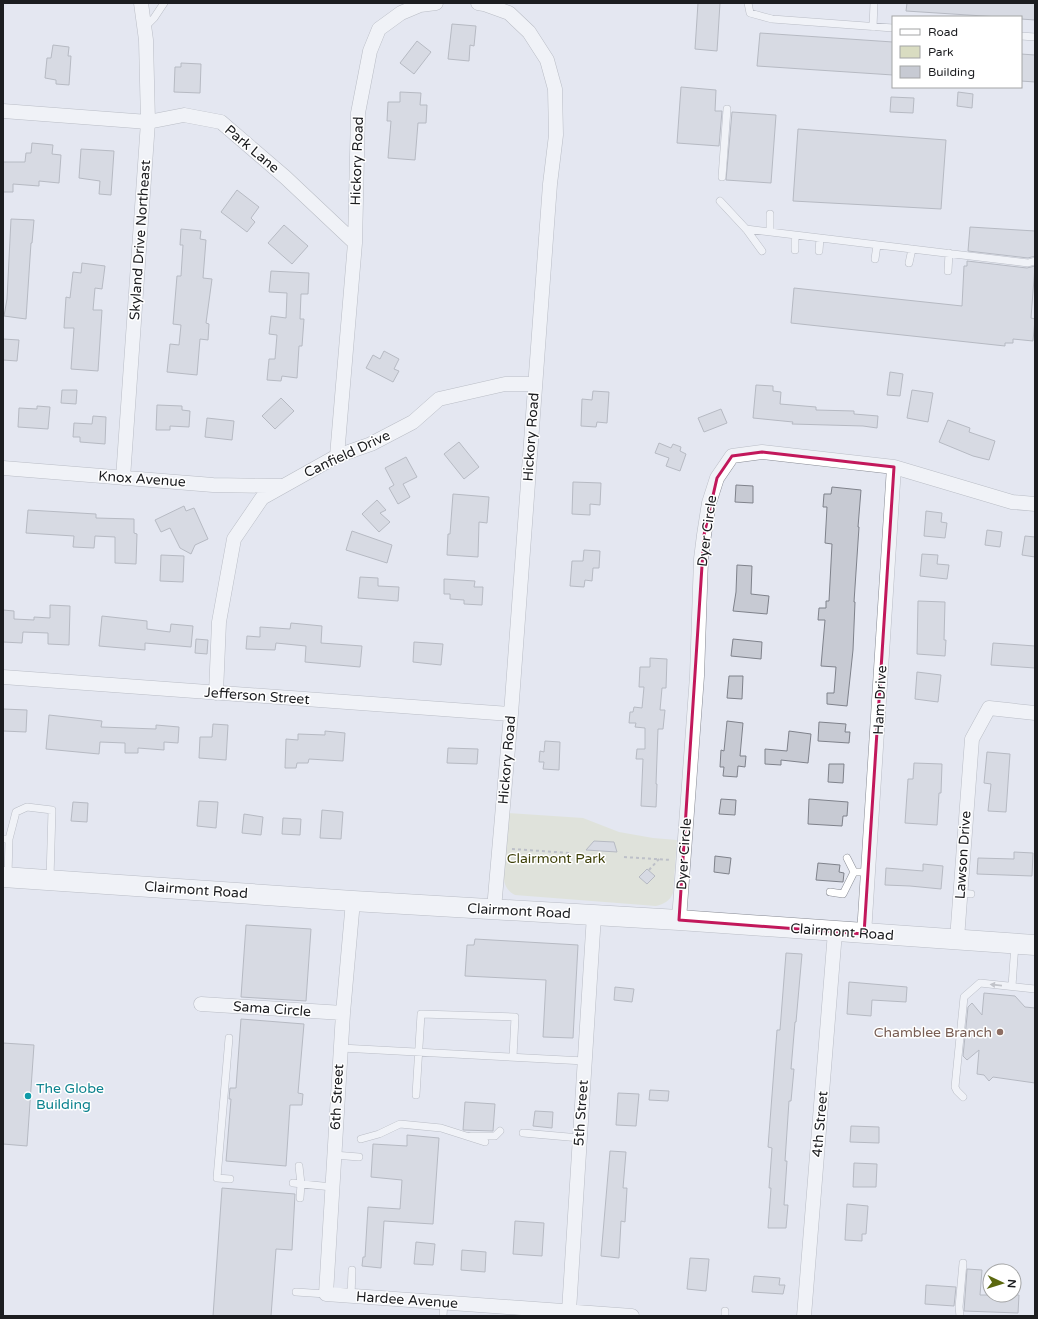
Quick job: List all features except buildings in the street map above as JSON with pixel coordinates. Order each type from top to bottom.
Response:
[{"type":"main road","name":"Clairmont Road","points":[[5,877],[353,901],[679,920],[864,934],[956,939],[1035,946]]},
{"type":"street","name":"Skyland Drive Northeast","points":[[123,478],[148,122],[146,40],[141,3]]},
{"type":"street","name":"Hickory Road","points":[[337,456],[355,243],[358,113],[370,51],[379,29],[401,13],[420,5],[436,3]]},
{"type":"street","name":"Hickory Road","points":[[478,3],[509,13],[529,32],[548,60],[554,89],[556,135],[550,184],[511,714],[494,909]]},
{"type":"street","name":"Park Lane","points":[[3,111],[148,122],[184,114],[221,122],[285,177],[355,243]]},
{"type":"street","name":"Canfield Drive","points":[[216,693],[219,622],[234,539],[262,498],[337,456],[371,444],[413,422],[439,399],[505,384],[535,384]]},
{"type":"street","name":"Dyer Circle","points":[[679,920],[697,676],[702,559],[709,503],[717,478],[732,456],[762,452],[894,467],[1012,502],[1035,504]]},
{"type":"street","name":"Ham Drive","points":[[864,934],[894,467]]},
{"type":"street","name":"Knox Avenue","points":[[3,468],[213,485],[281,486]]},
{"type":"street","name":"Jefferson Street","points":[[3,677],[511,714]]},
{"type":"street","name":"Lawson Drive","points":[[956,939],[966,893],[969,770],[972,739],[989,708],[1035,713]]},
{"type":"street","name":"6th Street","points":[[326,1294],[340,1048],[353,901]]},
{"type":"street","name":"5th Street","points":[[569,1311],[594,915]]},
{"type":"street","name":"4th Street","points":[[804,1316],[835,932]]},
{"type":"street","name":"Sama Circle","points":[[201,1004],[343,1013]]},
{"type":"street","name":"Hardee Avenue","points":[[326,1294],[443,1309],[569,1311],[632,1316]]},
{"type":"lane","points":[[144,28],[154,18],[164,3]]},
{"type":"lane","points":[[748,3],[750,13],[772,19],[892,28]]},
{"type":"lane","points":[[872,27],[874,3]]},
{"type":"lane","points":[[1022,36],[1035,37]]},
{"type":"lane","points":[[722,177],[727,109]]},
{"type":"lane","points":[[720,201],[746,229],[762,251]]},
{"type":"lane","points":[[770,214],[770,232]]},
{"type":"lane","points":[[746,229],[1028,263],[1035,261]]},
{"type":"lane","points":[[795,235],[795,250]]},
{"type":"lane","points":[[819,251],[820,238]]},
{"type":"lane","points":[[876,259],[877,245]]},
{"type":"lane","points":[[909,263],[912,249]]},
{"type":"lane","points":[[948,271],[949,253]]},
{"type":"lane","points":[[5,877],[6,839],[16,812],[27,807],[52,810],[50,880]]},
{"type":"lane","points":[[847,858],[854,872]]},
{"type":"lane","points":[[854,872],[869,872]]},
{"type":"lane","points":[[830,892],[843,894],[854,872]]},
{"type":"lane","points":[[1012,986],[1016,944]]},
{"type":"lane","points":[[963,1097],[954,1087],[964,997],[980,983],[1035,989]]},
{"type":"lane","points":[[416,1095],[421,1014],[515,1017],[513,1057]]},
{"type":"lane","points":[[229,1038],[217,1178],[230,1179]]},
{"type":"lane","points":[[340,1048],[585,1061]]},
{"type":"lane","points":[[361,1139],[379,1134],[400,1124],[441,1128],[485,1142]]},
{"type":"lane","points":[[467,1136],[495,1136],[500,1132]]},
{"type":"lane","points":[[523,1133],[580,1138]]},
{"type":"lane","points":[[334,1155],[359,1157]]},
{"type":"lane","points":[[299,1166],[301,1184],[300,1198]]},
{"type":"lane","points":[[293,1183],[332,1187]]},
{"type":"lane","points":[[960,1316],[959,1307],[963,1263]]},
{"type":"lane","points":[[351,1296],[352,1270]]},
{"type":"lane","points":[[296,1292],[326,1294]]},
{"type":"path","points":[[507,849],[570,853]]},
{"type":"path","points":[[624,857],[672,860]]},
{"type":"path","points":[[648,870],[659,859]]},
{"type":"highlighted area","points":[[762,452],[894,467],[864,934],[679,920],[704,535],[717,478],[732,456]]},
{"type":"green space","name":"Clairmont Park","points":[[508,813],[583,818],[619,832],[653,838],[677,840],[672,896],[666,902],[656,906],[515,895],[509,891],[506,886],[503,874]]},
{"type":"place","name":"Chamblee Branch","points":[[1000,1032]]},
{"type":"place","name":"The Globe Building","points":[[28,1096]]}]
